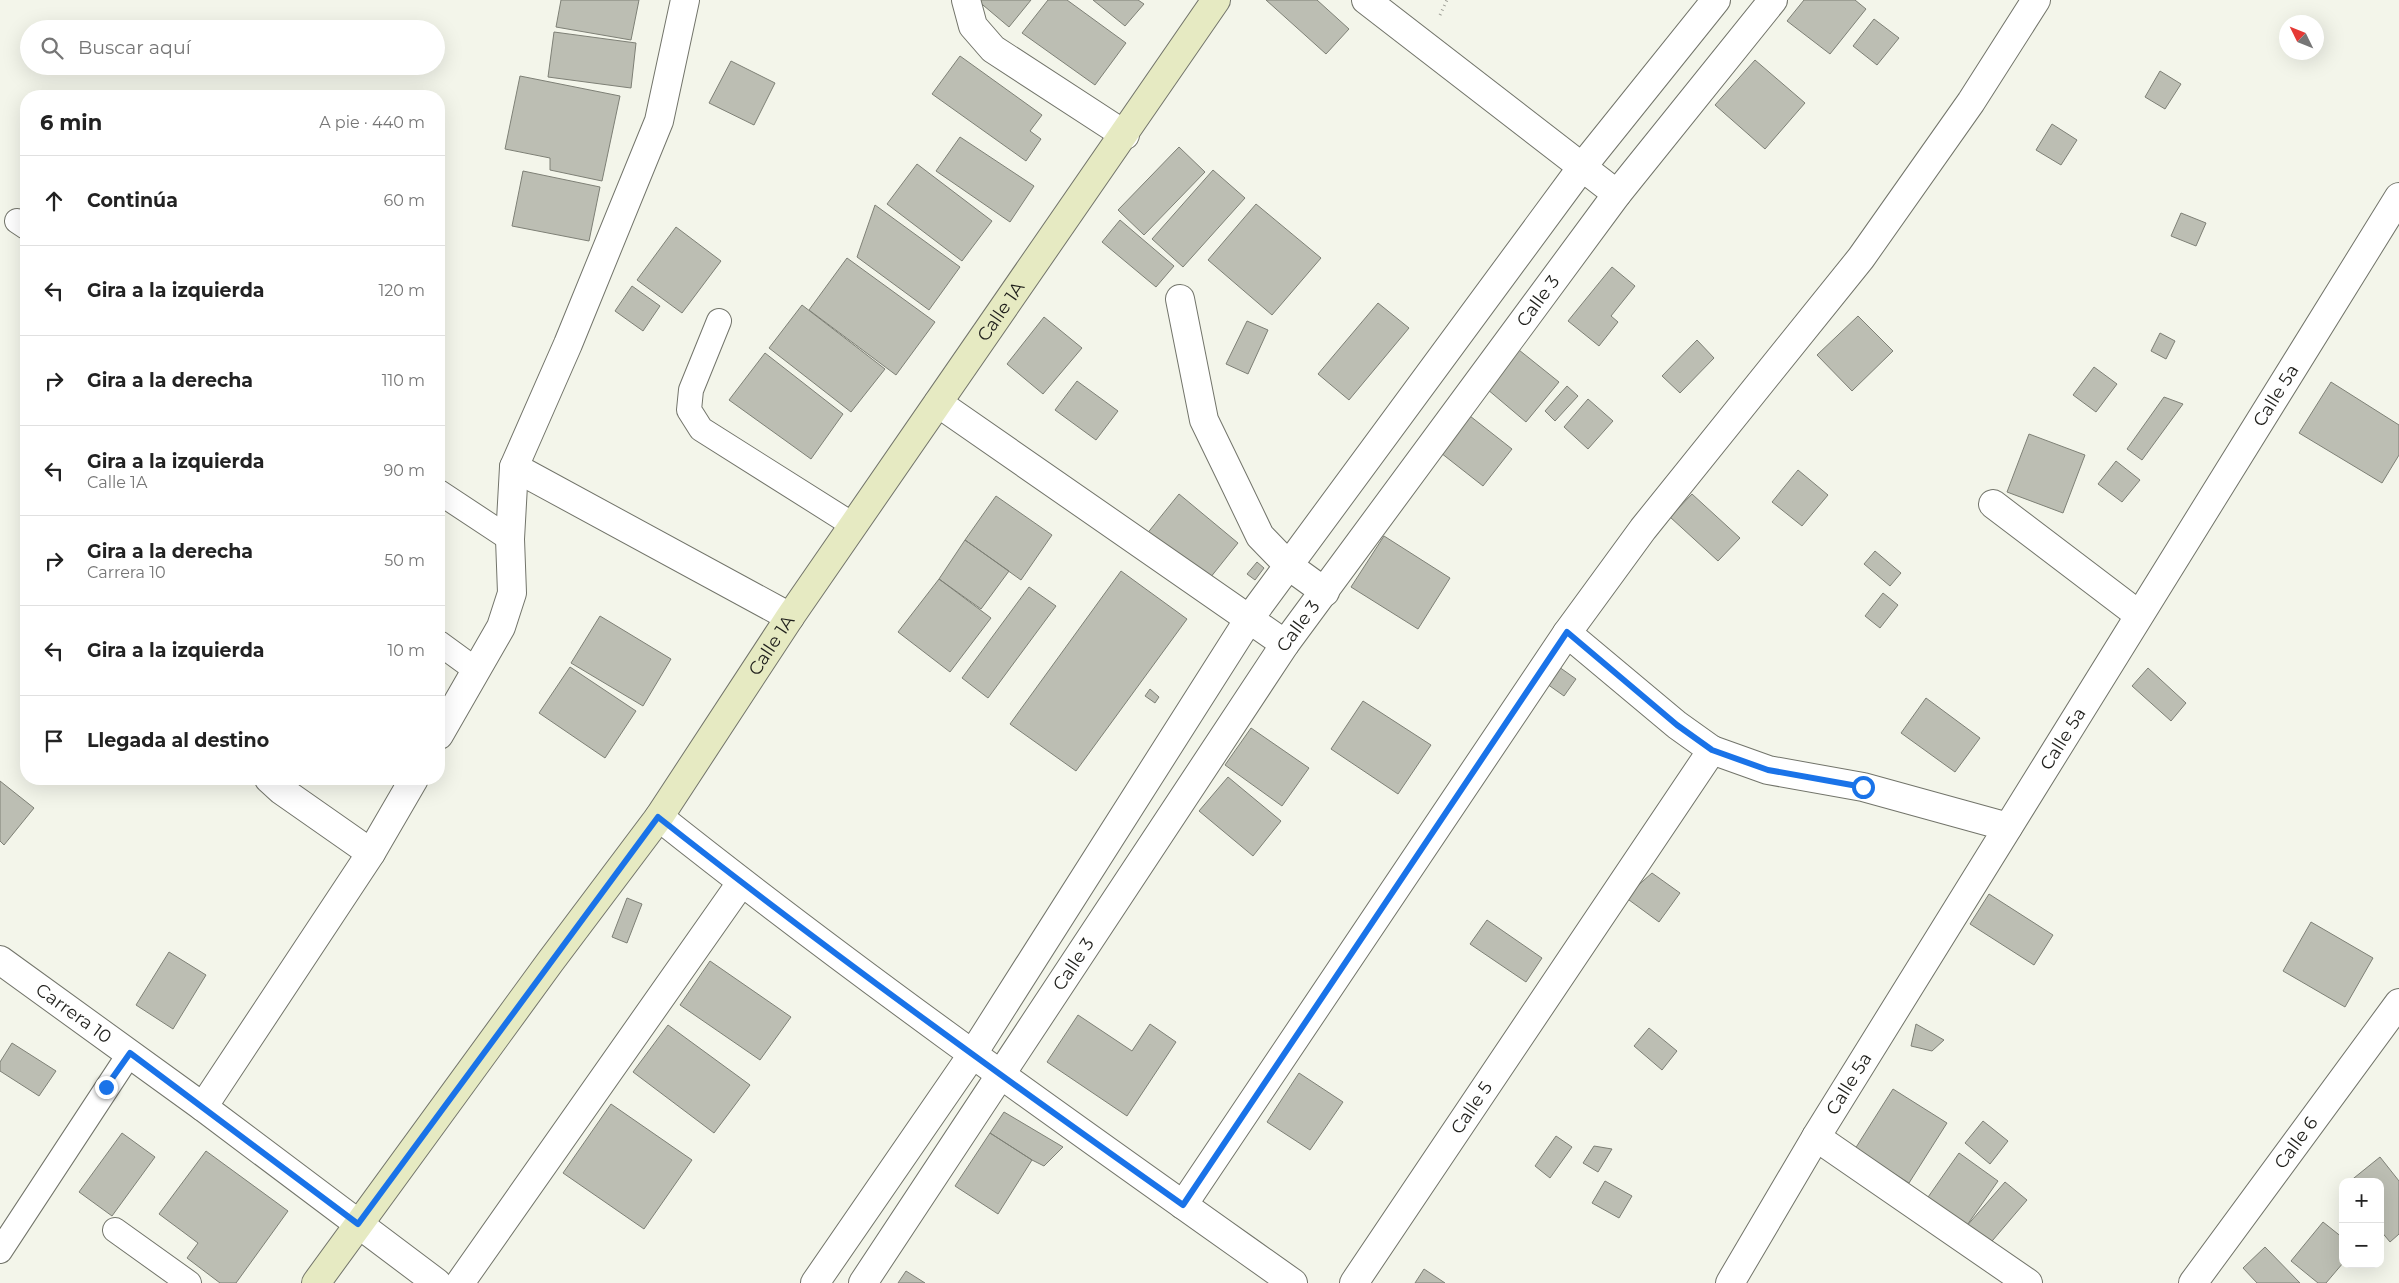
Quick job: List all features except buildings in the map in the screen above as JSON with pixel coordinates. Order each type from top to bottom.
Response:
[{"type":"street","points":[[445,724],[501,627],[512,593],[510,539],[514,467],[568,344],[659,121],[685,0]]},
{"type":"street","points":[[966,0],[973,26],[993,49],[1124,135]]},
{"type":"street","name":"Calle 1A","points":[[316,1283],[658,817],[790,617],[1216,0]]},
{"type":"street","points":[[1366,0],[1617,194]]},
{"type":"street","name":"Calle 3","points":[[815,1283],[972,1055],[1249,619],[1582,167],[1716,0]]},
{"type":"street","name":"Calle 3","points":[[863,1283],[1285,644],[1617,194],[1773,0]]},
{"type":"street","points":[[1183,1205],[1567,632],[1643,529],[1861,258],[1971,102],[2036,0]]},
{"type":"street","name":"Calle 5a","points":[[1730,1283],[1816,1137],[2399,197]]},
{"type":"street","points":[[1180,299],[1204,420],[1260,536],[1289,566],[1325,592]]},
{"type":"street","points":[[938,403],[1285,644]]},
{"type":"street","points":[[514,467],[790,617]]},
{"type":"street","points":[[1994,504],[2139,615]]},
{"type":"street","points":[[1567,632],[1677,725],[1712,750],[1768,770],[1863,787],[2008,827]]},
{"type":"street","name":"Calle 5","points":[[1354,1283],[1712,750]]},
{"type":"street","points":[[276,785],[371,853]]},
{"type":"street","points":[[203,1107],[371,853],[411,785]]},
{"type":"street","points":[[658,817],[741,883],[972,1055],[1293,1283]]},
{"type":"street","points":[[460,1283],[741,883]]},
{"type":"street","name":"Carrera 10","points":[[0,960],[130,1053],[437,1283]]},
{"type":"street","name":"Calle 6","points":[[2192,1283],[2399,1003]]},
{"type":"street","points":[[1816,1137],[2028,1283]]},
{"type":"lane","points":[[719,321],[691,390],[689,410],[701,429],[853,525]]},
{"type":"lane","points":[[445,496],[510,539]]},
{"type":"lane","points":[[445,647],[476,670]]},
{"type":"lane","points":[[0,1251],[130,1053]]},
{"type":"lane","points":[[115,1230],[189,1283]]},
{"type":"route","points":[[106,1087],[130,1053],[358,1224],[658,817],[741,883],[972,1055],[1183,1205],[1567,632],[1677,725],[1712,750],[1768,770],[1863,787]]}]
